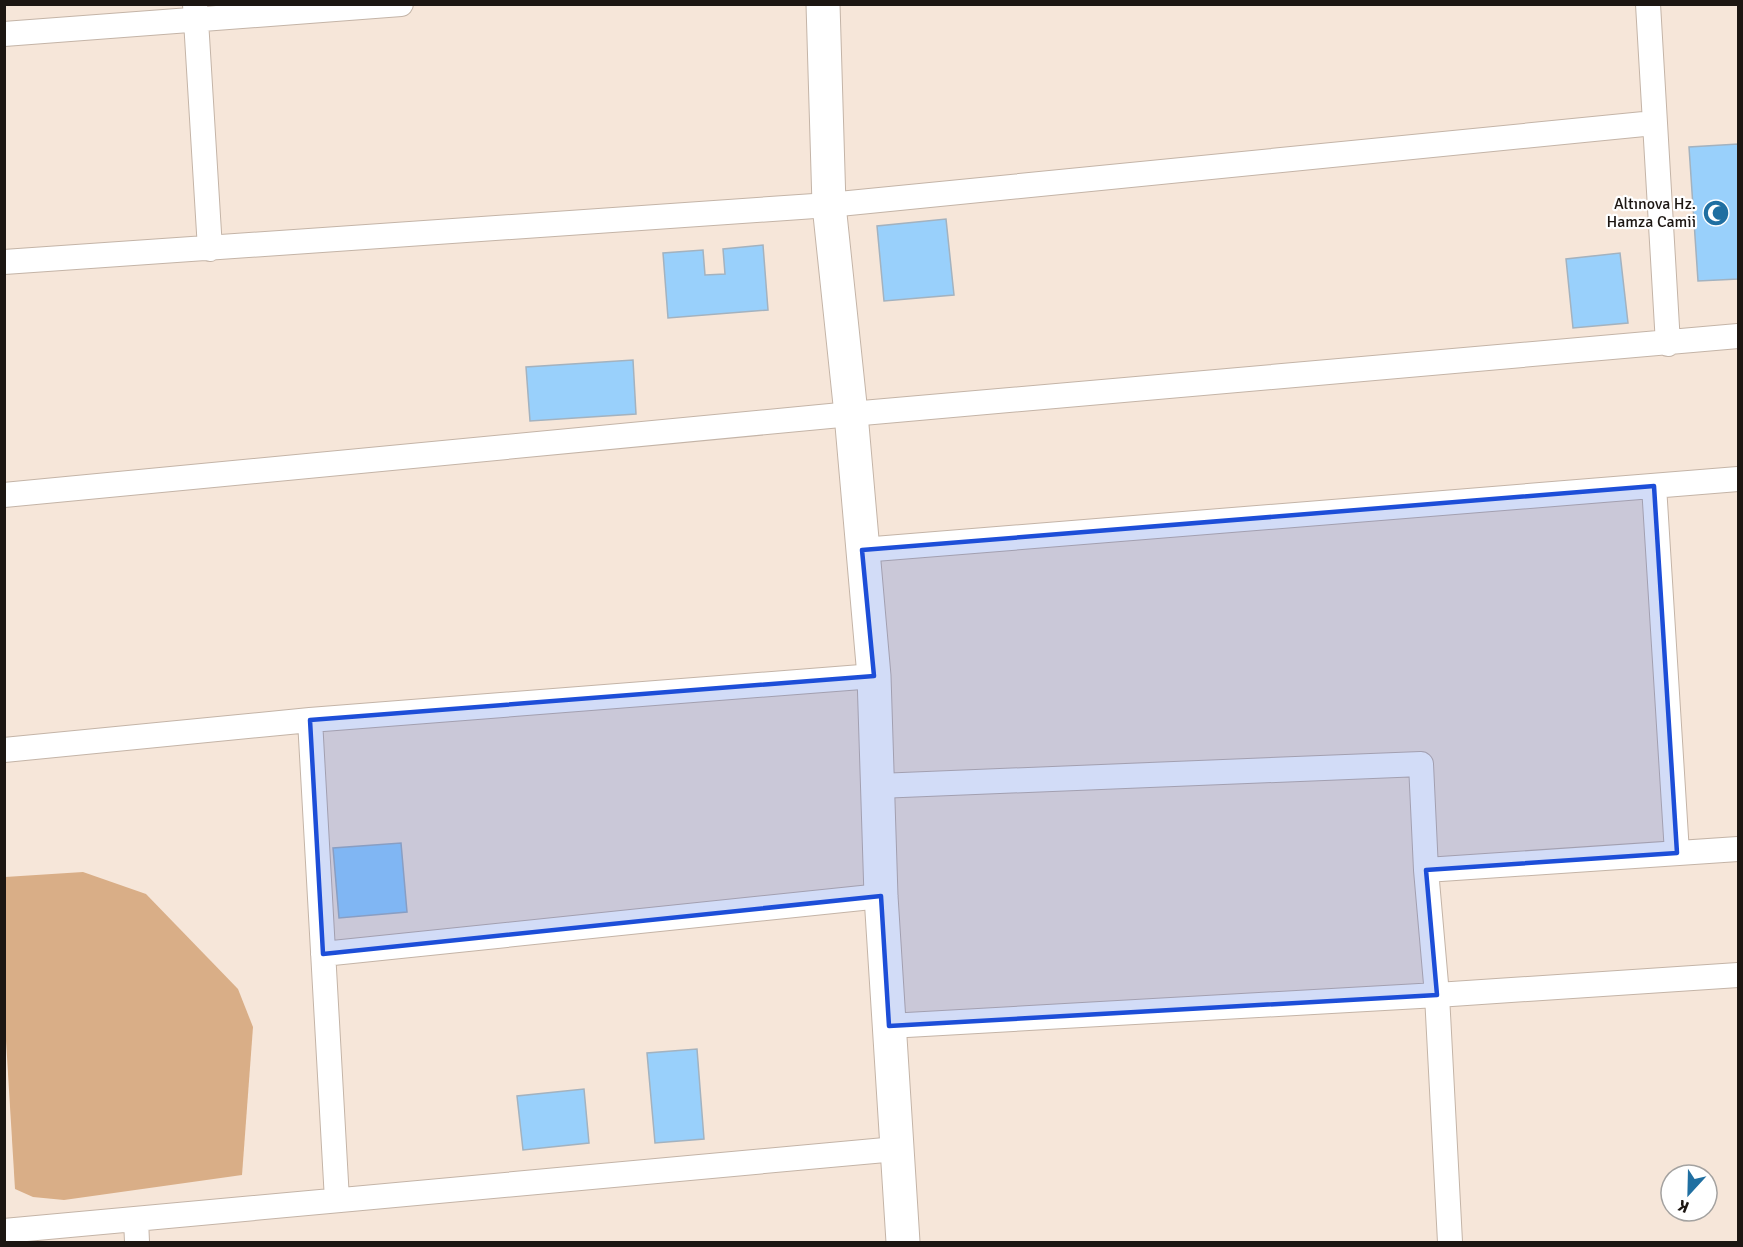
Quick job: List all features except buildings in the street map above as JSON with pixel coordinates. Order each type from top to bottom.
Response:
[{"type":"street","points":[[4,34],[196,12],[401,4]]},
{"type":"street","points":[[823,4],[829,205],[851,414],[874,676],[881,896],[903,1242]]},
{"type":"street","points":[[1648,4],[1668,344]]},
{"type":"street","points":[[196,12],[210,249]]},
{"type":"street","points":[[4,262],[829,205],[1654,123]]},
{"type":"street","points":[[4,495],[851,414],[1668,344],[1738,336]]},
{"type":"street","points":[[862,550],[1738,479]]},
{"type":"street","points":[[1654,486],[1677,853]]},
{"type":"street","points":[[4,750],[310,720],[874,676]]},
{"type":"street","points":[[310,720],[337,1200]]},
{"type":"street","points":[[878,786],[1421,764],[1426,870],[1437,995],[1450,1242]]},
{"type":"street","points":[[1426,870],[1738,849]]},
{"type":"street","points":[[323,954],[881,896]]},
{"type":"street","points":[[890,1026],[1437,995],[1738,975]]},
{"type":"street","points":[[4,1231],[137,1231],[337,1200],[896,1149]]},
{"type":"highlighted area","points":[[1654,486],[1677,853],[1426,870],[1437,995],[889,1026],[881,896],[323,954],[310,720],[874,676],[862,550]]},
{"type":"shaded area","points":[[83,872],[146,894],[238,989],[253,1027],[242,1175],[64,1200],[33,1197],[15,1189],[5,1024],[5,877]]},
{"type":"place","name":"Altınova Hz. Hamza Camii","points":[[1716,213]]}]
